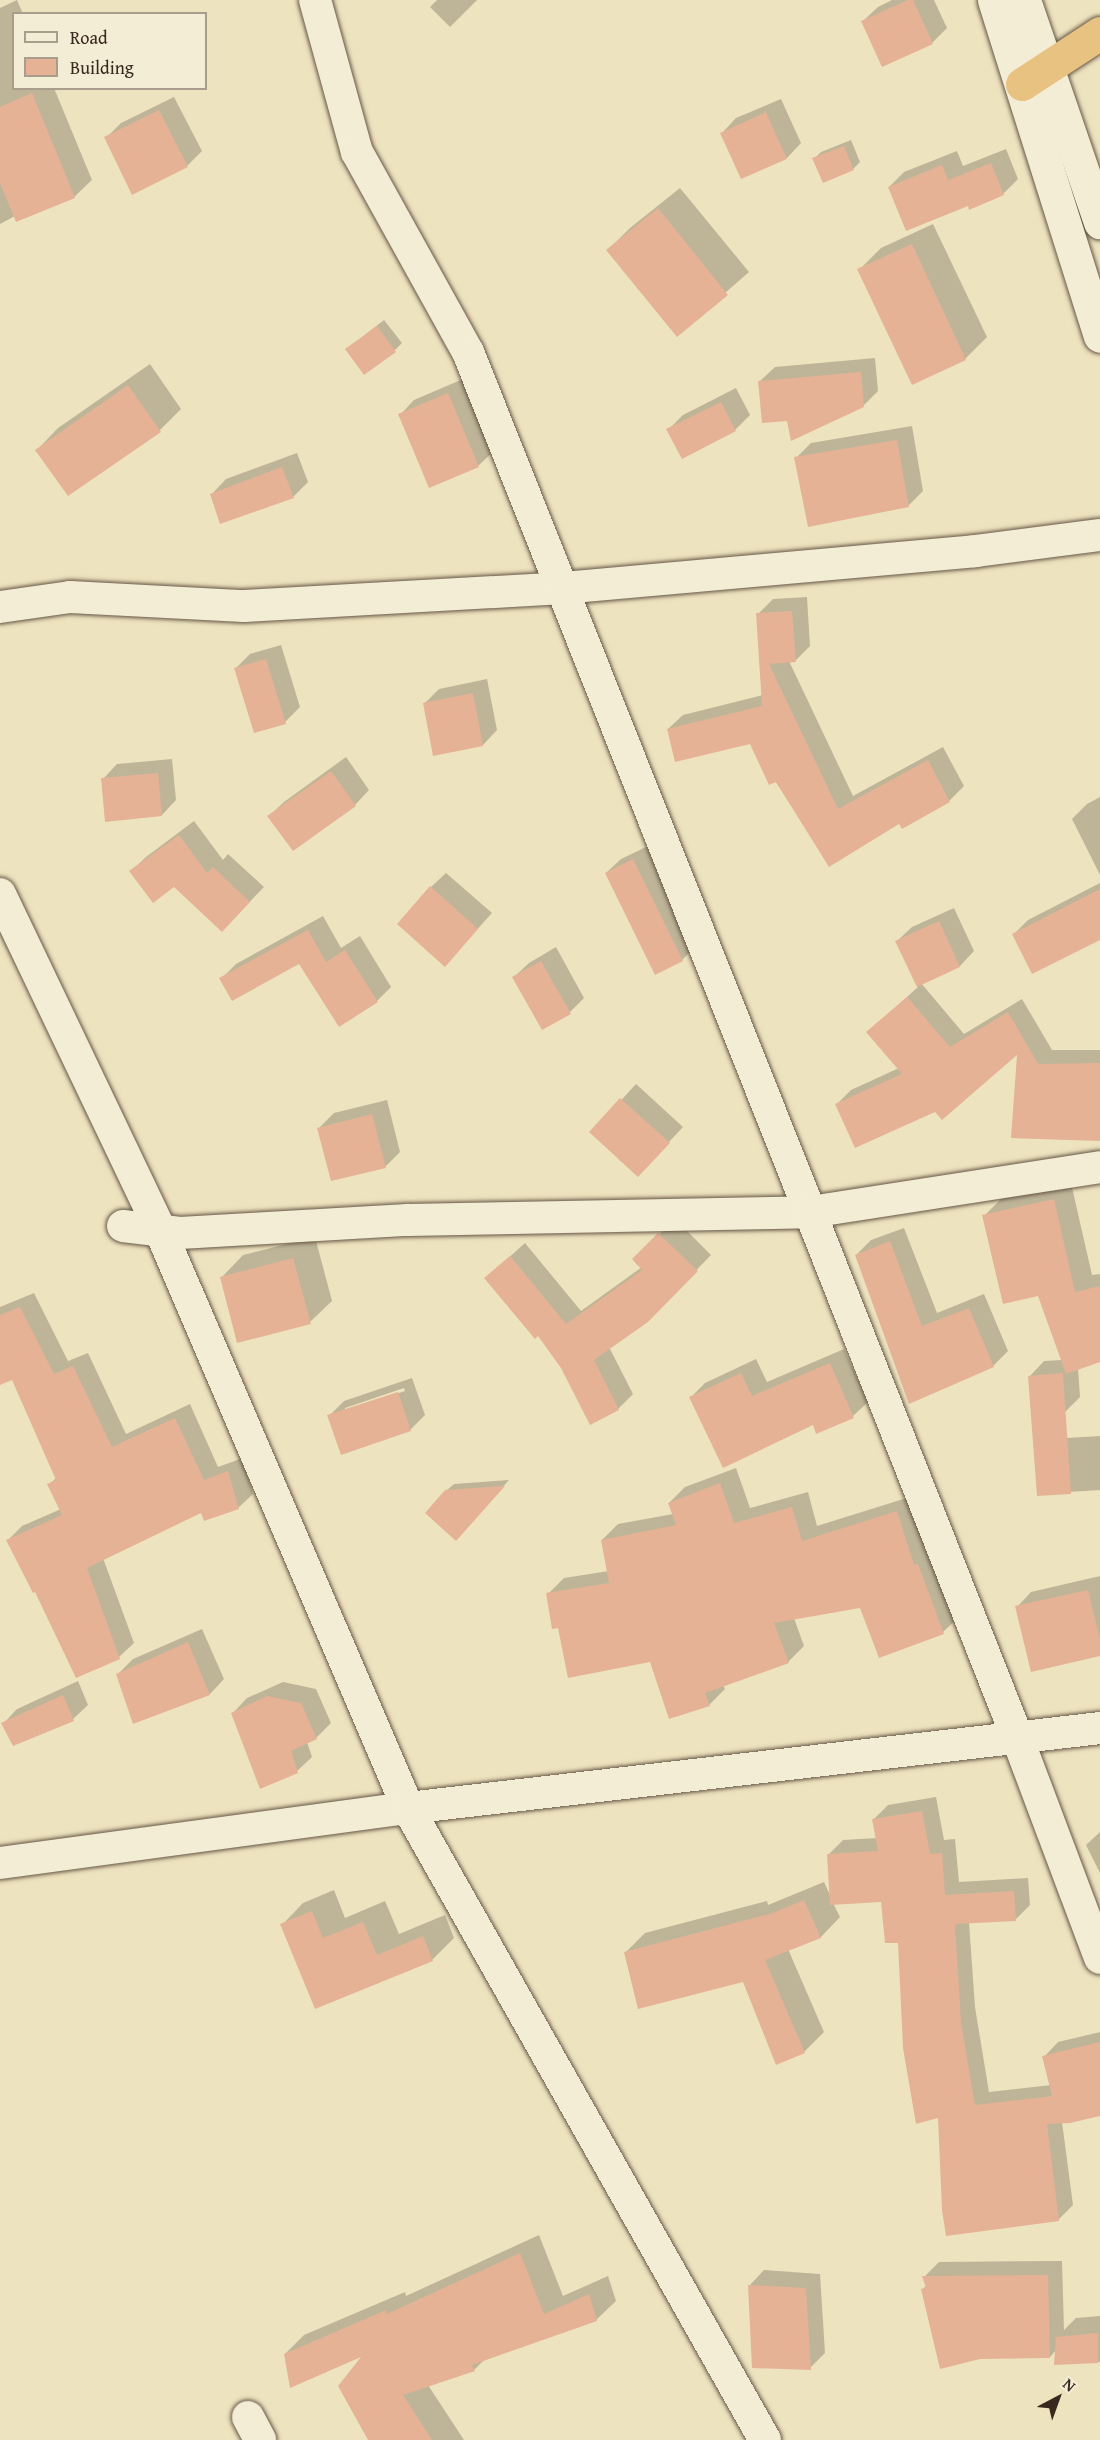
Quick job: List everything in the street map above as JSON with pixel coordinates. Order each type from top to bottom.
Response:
[{"type":"highway","points":[[1022,84],[1100,33]]},
{"type":"main road","points":[[994,0],[1100,336]]},
{"type":"main road","points":[[1024,0],[1100,222]]},
{"type":"street","points":[[315,0],[357,152],[468,352],[1017,1737],[1100,1958]]},
{"type":"street","points":[[0,607],[70,597],[244,606],[563,588],[963,552],[1100,535]]},
{"type":"street","points":[[0,894],[160,1230],[408,1808],[765,2440]]},
{"type":"street","points":[[123,1226],[180,1233],[408,1220],[810,1212],[1100,1167]]},
{"type":"street","points":[[0,1863],[408,1808],[1100,1728]]},
{"type":"building","points":[[908,0],[913,0],[933,44],[882,67],[861,21]]},
{"type":"building","points":[[32,93],[75,198],[16,222],[0,183],[0,107]]},
{"type":"building","points":[[159,110],[188,167],[132,195],[104,137]]},
{"type":"building","points":[[766,112],[787,159],[741,179],[720,133]]},
{"type":"building","points":[[844,146],[854,170],[823,183],[812,158]]},
{"type":"building","points":[[991,163],[1004,195],[969,210],[968,206],[906,231],[888,187],[942,165],[948,180]]},
{"type":"building","points":[[658,208],[728,295],[677,337],[606,250]]},
{"type":"building","points":[[912,244],[966,360],[912,385],[857,269]]},
{"type":"building","points":[[377,326],[396,352],[364,375],[345,349]]},
{"type":"building","points":[[861,372],[864,407],[791,441],[787,421],[762,423],[758,381]]},
{"type":"building","points":[[128,385],[161,432],[68,496],[35,450]]},
{"type":"building","points":[[448,393],[479,467],[429,488],[398,414]]},
{"type":"building","points":[[721,402],[736,431],[682,459],[666,429]]},
{"type":"building","points":[[897,440],[909,507],[808,527],[794,457]]},
{"type":"building","points":[[282,467],[294,498],[220,524],[210,494]]},
{"type":"building","points":[[792,611],[796,662],[769,664],[838,809],[928,760],[950,802],[902,829],[899,824],[829,867],[776,782],[769,785],[750,744],[675,762],[667,729],[762,706],[756,613]]},
{"type":"building","points":[[266,659],[286,724],[254,733],[234,668]]},
{"type":"building","points":[[473,693],[483,746],[433,756],[423,703]]},
{"type":"building","points":[[331,771],[356,806],[293,851],[267,816]]},
{"type":"building","points":[[158,773],[162,816],[105,822],[101,778]]},
{"type":"building","points":[[179,835],[207,873],[213,867],[250,902],[222,932],[174,887],[153,903],[129,871]]},
{"type":"building","points":[[633,859],[683,961],[655,975],[605,873]]},
{"type":"building","points":[[430,886],[478,929],[445,967],[397,924]]},
{"type":"building","points":[[1100,889],[1100,940],[1032,974],[1012,934]]},
{"type":"building","points":[[939,921],[960,967],[917,987],[895,941]]},
{"type":"building","points":[[308,930],[326,962],[345,950],[378,1002],[339,1027],[299,964],[232,1001],[219,978]]},
{"type":"building","points":[[541,961],[571,1014],[542,1030],[512,977]]},
{"type":"building","points":[[907,997],[950,1047],[1008,1012],[1038,1064],[1100,1063],[1100,1141],[1011,1138],[1017,1055],[942,1120],[935,1112],[855,1148],[835,1104],[902,1074],[866,1032]]},
{"type":"building","points":[[620,1098],[670,1143],[638,1177],[589,1132]]},
{"type":"building","points":[[372,1114],[386,1168],[331,1181],[317,1128]]},
{"type":"building","points":[[1054,1199],[1075,1292],[1100,1286],[1100,1362],[1066,1374],[1038,1296],[1003,1304],[982,1215]]},
{"type":"building","points":[[658,1233],[698,1271],[648,1322],[594,1360],[619,1410],[590,1425],[561,1368],[538,1336],[535,1339],[484,1278],[510,1256],[566,1324],[642,1270],[632,1259]]},
{"type":"building","points":[[890,1241],[922,1326],[969,1308],[994,1367],[909,1404],[855,1255]]},
{"type":"building","points":[[293,1258],[311,1324],[237,1343],[220,1277]]},
{"type":"building","points":[[20,1307],[54,1374],[73,1366],[112,1447],[175,1418],[204,1480],[228,1471],[239,1509],[204,1521],[201,1513],[87,1568],[120,1659],[76,1678],[35,1592],[33,1593],[6,1540],[62,1515],[47,1484],[56,1480],[12,1380],[0,1385],[0,1315]]},
{"type":"building","points":[[830,1363],[854,1418],[816,1434],[813,1425],[723,1468],[689,1397],[741,1373],[752,1396]]},
{"type":"building","points":[[1063,1373],[1071,1494],[1037,1496],[1028,1376]]},
{"type":"building","points":[[398,1392],[411,1431],[341,1455],[327,1415]]},
{"type":"building","points":[[720,1483],[734,1523],[792,1507],[802,1541],[897,1511],[914,1565],[918,1564],[944,1634],[879,1658],[860,1608],[774,1623],[789,1663],[705,1693],[710,1706],[669,1719],[650,1662],[568,1678],[558,1628],[552,1629],[546,1593],[609,1583],[601,1540],[676,1525],[668,1503]]},
{"type":"building","points":[[505,1486],[456,1541],[425,1513],[445,1490]]},
{"type":"building","points":[[1088,1590],[1100,1639],[1100,1656],[1031,1672],[1015,1606]]},
{"type":"building","points":[[188,1642],[210,1695],[133,1724],[116,1674]]},
{"type":"building","points":[[63,1695],[74,1721],[13,1746],[1,1723]]},
{"type":"building","points":[[267,1696],[301,1703],[317,1739],[291,1751],[298,1773],[260,1789],[231,1713]]},
{"type":"building","points":[[922,1811],[930,1854],[942,1853],[945,1895],[1014,1891],[1016,1921],[955,1924],[961,2022],[975,2105],[1052,2096],[1042,2056],[1100,2042],[1100,2116],[1070,2123],[1047,2124],[1059,2221],[946,2236],[942,2210],[938,2118],[916,2124],[903,2048],[898,1943],[885,1943],[881,1902],[830,1905],[827,1854],[878,1851],[872,1819]]},
{"type":"building","points":[[804,1900],[821,1938],[765,1960],[805,2053],[776,2065],[743,1982],[638,2009],[624,1952],[773,1913]]},
{"type":"building","points":[[312,1911],[323,1938],[363,1922],[377,1955],[423,1936],[433,1961],[315,2009],[280,1924]]},
{"type":"building","points":[[520,2253],[544,2314],[589,2294],[597,2321],[472,2365],[475,2371],[403,2395],[432,2440],[368,2440],[338,2386],[361,2357],[290,2388],[284,2354],[386,2310],[387,2314]]},
{"type":"building","points":[[1048,2275],[1050,2358],[980,2359],[940,2369],[921,2289],[926,2288],[922,2276]]},
{"type":"building","points":[[748,2285],[806,2288],[811,2370],[752,2368]]},
{"type":"building","points":[[1098,2333],[1098,2363],[1054,2365],[1056,2337]]}]
